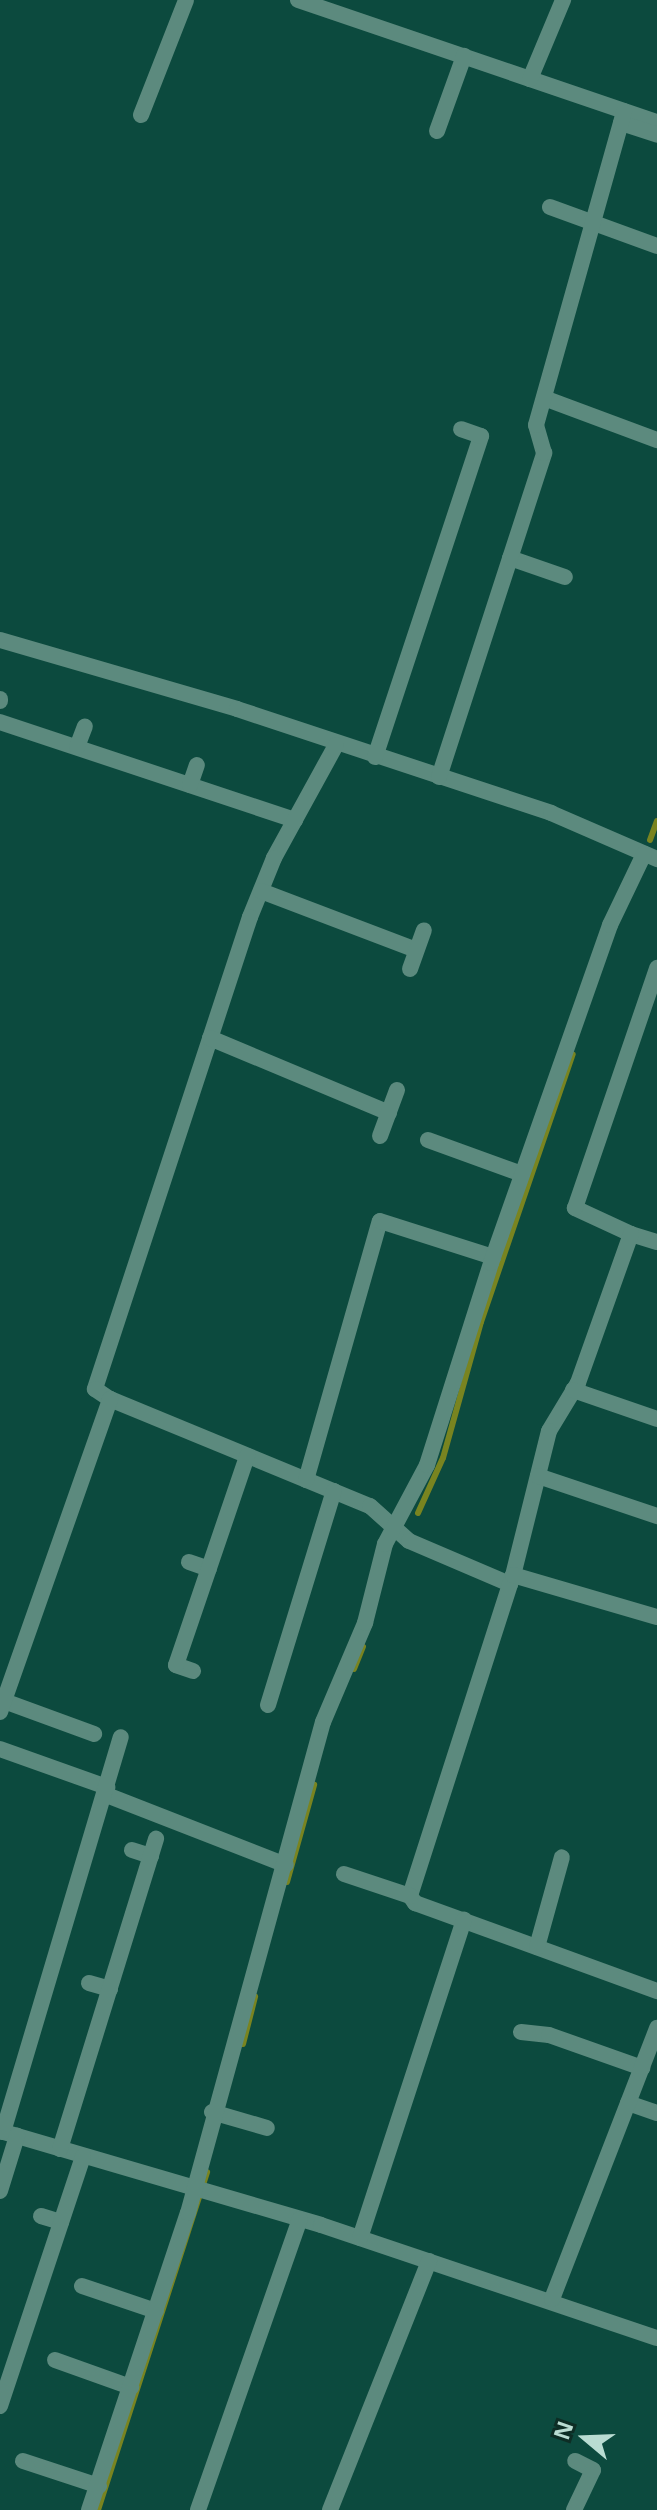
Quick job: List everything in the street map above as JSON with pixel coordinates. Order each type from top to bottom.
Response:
[{"type":"street","points":[[141,115],[186,0]]},
{"type":"street","points":[[298,0],[530,79],[623,117],[657,135]]},
{"type":"street","points":[[530,79],[563,0]]},
{"type":"street","points":[[437,131],[464,56]]},
{"type":"street","points":[[623,117],[657,122]]},
{"type":"street","points":[[439,777],[544,453],[535,433],[623,117]]},
{"type":"street","points":[[550,207],[657,246]]},
{"type":"street","points":[[544,398],[657,440]]},
{"type":"street","points":[[375,757],[481,436],[461,429]]},
{"type":"street","points":[[510,558],[565,577]]},
{"type":"street","points":[[0,640],[237,709],[336,745],[551,813],[651,856],[610,925],[493,1257],[427,1465],[394,1525],[365,1623],[323,1722],[286,1865],[212,2112],[199,2191],[89,2510]]},
{"type":"street","points":[[0,722],[295,820]]},
{"type":"street","points":[[77,747],[85,726]]},
{"type":"street","points":[[336,745],[261,891],[95,1389],[110,1399],[370,1506],[409,1541],[512,1579],[657,1617]]},
{"type":"street","points":[[190,785],[197,765]]},
{"type":"street","points":[[261,891],[416,950]]},
{"type":"street","points":[[410,969],[424,930]]},
{"type":"street","points":[[657,968],[575,1208],[631,1234],[657,1242]]},
{"type":"street","points":[[210,1038],[389,1113]]},
{"type":"street","points":[[380,1136],[397,1090]]},
{"type":"street","points":[[428,1140],[522,1174]]},
{"type":"street","points":[[306,1480],[380,1221],[493,1257]]},
{"type":"street","points":[[410,1896],[512,1579],[549,1431],[573,1390],[631,1234]]},
{"type":"street","points":[[573,1390],[657,1419]]},
{"type":"street","points":[[94,1734],[2,1706],[110,1399]]},
{"type":"street","points":[[193,1671],[176,1665],[247,1456]]},
{"type":"street","points":[[538,1476],[657,1516]]},
{"type":"street","points":[[268,1705],[334,1491]]},
{"type":"street","points":[[189,1562],[209,1569]]},
{"type":"street","points":[[0,2191],[7,2133],[121,1737]]},
{"type":"street","points":[[0,1749],[286,1865]]},
{"type":"street","points":[[60,2149],[156,1838]]},
{"type":"street","points":[[132,1850],[151,1856]]},
{"type":"street","points":[[537,1947],[562,1857]]},
{"type":"street","points":[[344,1874],[410,1896],[415,1903],[537,1947],[656,1985]]},
{"type":"street","points":[[360,2238],[464,1920]]},
{"type":"street","points":[[89,1983],[110,1989]]},
{"type":"street","points":[[552,2299],[657,2028]]},
{"type":"street","points":[[521,2032],[549,2035],[642,2068]]},
{"type":"street","points":[[628,2103],[657,2113]]},
{"type":"street","points":[[212,2112],[267,2128]]},
{"type":"street","points":[[7,2133],[300,2219],[552,2299],[657,2338]]},
{"type":"street","points":[[1,2401],[83,2156]]},
{"type":"street","points":[[41,2216],[61,2222]]},
{"type":"street","points":[[198,2510],[300,2219]]},
{"type":"street","points":[[330,2510],[429,2261]]},
{"type":"street","points":[[82,2286],[156,2311]]},
{"type":"street","points":[[8,2323],[26,2329]]},
{"type":"street","points":[[55,2360],[131,2387]]},
{"type":"street","points":[[23,2461],[99,2486]]},
{"type":"street","points":[[574,2510],[593,2470],[575,2461]]},
{"type":"waterway","points":[[650,840],[657,821]]},
{"type":"waterway","points":[[418,1513],[443,1458],[481,1322],[573,1054]]},
{"type":"waterway","points":[[354,1669],[363,1647]]},
{"type":"waterway","points":[[287,1882],[314,1785]]},
{"type":"waterway","points":[[243,2044],[255,1997]]},
{"type":"waterway","points":[[98,2510],[207,2172]]}]
